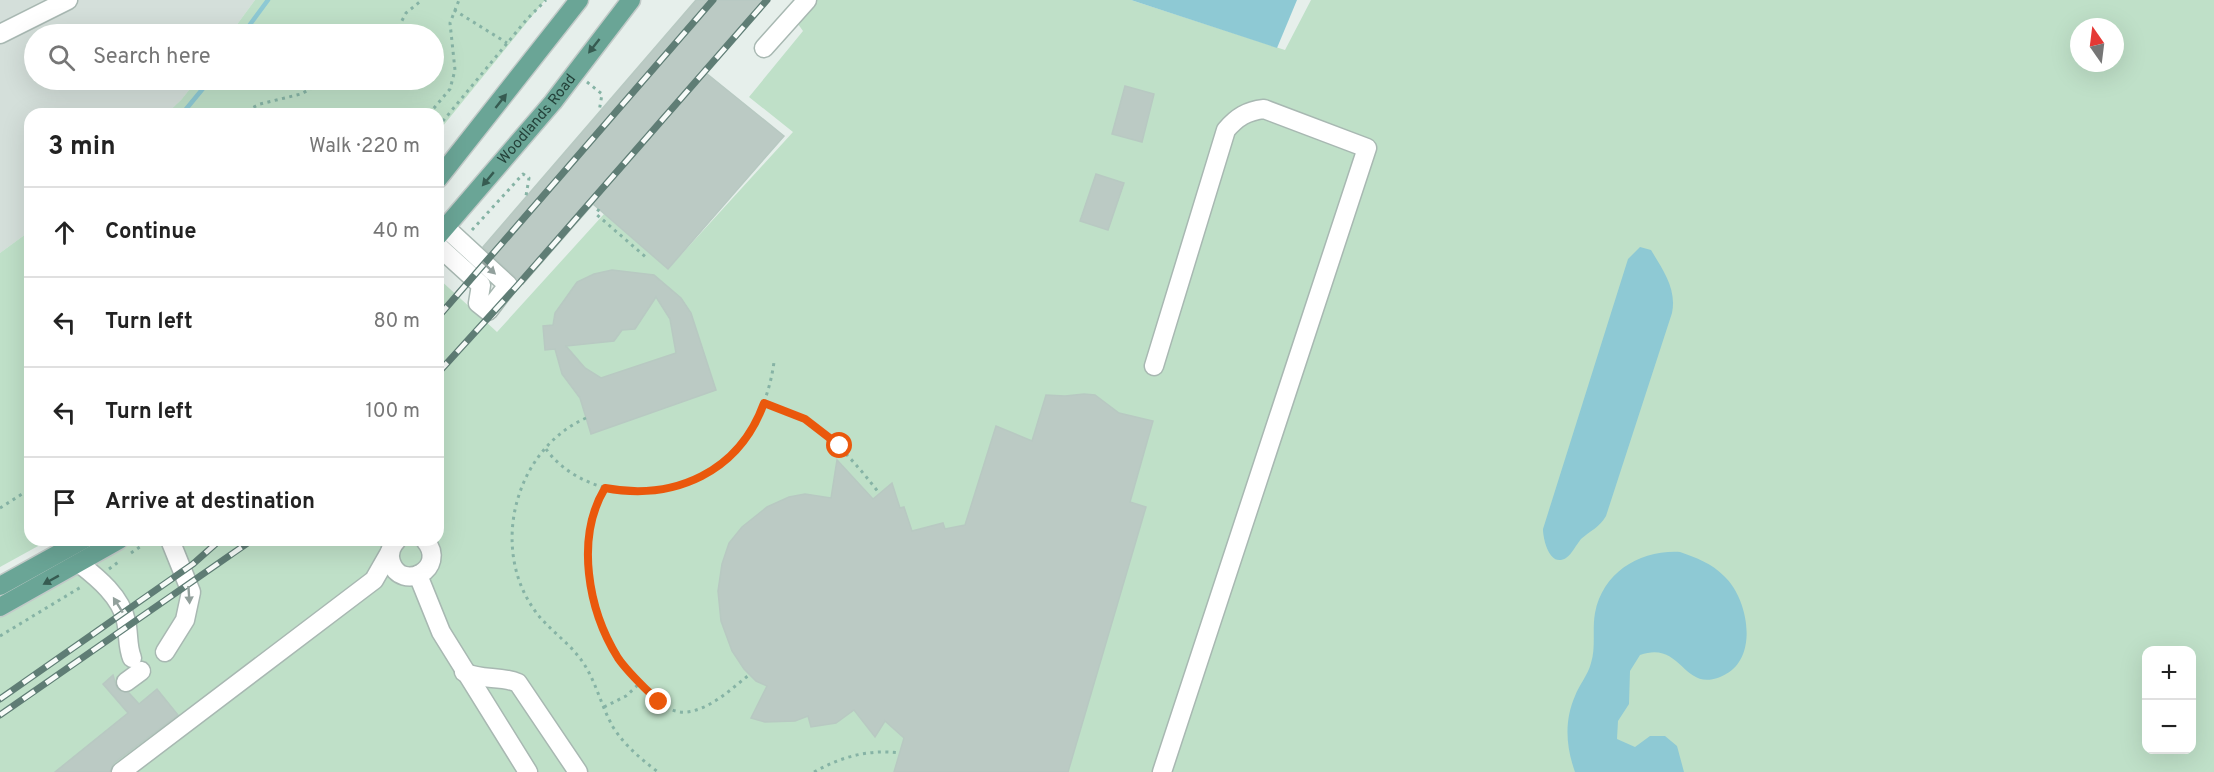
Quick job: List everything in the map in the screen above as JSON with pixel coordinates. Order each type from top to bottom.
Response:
[{"type":"main road","points":[[444,171],[579,0]]},
{"type":"main road","name":"Woodlands Road","points":[[444,230],[553,102],[631,0]]},
{"type":"main road","points":[[0,586],[72,546]]},
{"type":"main road","points":[[0,607],[109,546]]},
{"type":"street","points":[[0,34],[68,0]]},
{"type":"street","points":[[764,48],[807,0]]},
{"type":"street","points":[[1154,366],[1226,130],[1237,117],[1253,110],[1264,109],[1366,148],[1162,772]]},
{"type":"street","points":[[444,234],[508,285],[488,311],[478,303],[481,285],[444,251]]},
{"type":"street","points":[[165,652],[185,620],[191,592],[172,546]]},
{"type":"street","points":[[391,546],[392,564],[411,575],[464,672],[528,772]]},
{"type":"street","points":[[121,772],[374,580],[391,546]]},
{"type":"street","points":[[374,580],[411,575],[428,568],[432,556],[428,546]]},
{"type":"street","points":[[80,564],[96,577],[121,606],[126,620],[133,670]]},
{"type":"street","points":[[464,672],[472,676],[504,679],[518,684],[578,772]]},
{"type":"path","points":[[400,24],[406,13],[422,0]]},
{"type":"path","points":[[434,108],[450,89],[455,69],[450,22],[459,0]]},
{"type":"path","points":[[444,120],[546,0]]},
{"type":"path","points":[[454,9],[507,43]]},
{"type":"path","points":[[574,72],[602,94],[599,112]]},
{"type":"path","points":[[252,108],[308,90]]},
{"type":"path","points":[[472,230],[523,174],[529,178],[526,196]]},
{"type":"path","points":[[599,209],[596,214],[648,259]]},
{"type":"path","points":[[546,449],[559,465],[605,488],[625,491],[657,491],[698,478],[726,460],[748,433],[764,403],[774,362]]},
{"type":"path","points":[[764,403],[788,411],[822,431],[840,446],[879,493]]},
{"type":"path","points":[[586,417],[561,432],[546,449],[518,494],[512,531],[511,550],[514,566],[531,606],[583,662],[622,740],[637,756],[658,772]]},
{"type":"path","points":[[605,488],[599,499],[590,530],[588,564],[593,597],[608,639],[619,659],[659,702],[674,711],[686,712],[712,703],[749,675]]},
{"type":"path","points":[[0,508],[24,493]]},
{"type":"path","points":[[0,636],[96,577],[141,546]]},
{"type":"path","points":[[604,707],[626,696],[640,683]]},
{"type":"path","points":[[814,772],[850,756],[872,752],[900,753]]},
{"type":"shaded area","points":[[0,0],[255,0],[237,24],[24,24],[24,90],[189,90],[172,108],[24,108],[24,235],[0,253]]},
{"type":"green space","points":[[255,0],[545,0],[444,125],[444,108],[172,108],[189,90],[444,90],[444,24],[237,24]]},
{"type":"green space","points":[[817,0],[1131,0],[1285,50],[1311,0],[2214,0],[2214,772],[0,772],[0,617],[94,565],[122,546],[444,546],[444,283],[497,332],[604,214],[668,269],[793,132],[749,97],[803,31],[798,24]]},
{"type":"green space","points":[[24,235],[24,546],[38,546],[0,567],[0,253]]},
{"type":"water","points":[[1131,0],[1297,0],[1277,48]]},
{"type":"water","points":[[1640,247],[1651,250],[1664,272],[1673,296],[1672,313],[1606,516],[1598,526],[1581,539],[1566,558],[1556,559],[1548,551],[1543,529],[1628,259]]},
{"type":"water","points":[[1680,552],[1714,568],[1732,586],[1744,612],[1746,641],[1743,654],[1736,666],[1726,674],[1712,679],[1701,679],[1691,674],[1675,660],[1655,652],[1640,655],[1630,671],[1629,704],[1618,721],[1617,739],[1635,747],[1650,736],[1665,736],[1677,746],[1684,772],[1575,772],[1568,744],[1569,715],[1571,705],[1591,663],[1594,619],[1599,599],[1606,586],[1625,566],[1651,555]]},
{"type":"building","points":[[696,0],[769,0],[706,73],[784,136],[668,269],[593,204],[523,284],[483,247]]},
{"type":"building","points":[[1125,86],[1154,94],[1142,142],[1112,134]]},
{"type":"building","points":[[1096,174],[1124,183],[1108,230],[1080,221]]},
{"type":"building","points":[[612,270],[654,275],[681,298],[691,313],[716,390],[591,434],[580,398],[562,374],[555,349],[545,350],[543,326],[553,325],[555,313],[577,282],[594,274]],"holes":[[[656,297],[670,319],[676,353],[601,378],[585,368],[566,346],[614,341],[622,330],[635,329]]]},
{"type":"building","points":[[1046,395],[1095,395],[1119,413],[1153,421],[1130,502],[1146,507],[1068,772],[894,772],[904,738],[885,721],[875,737],[854,710],[836,723],[811,727],[808,716],[795,721],[765,722],[751,718],[767,686],[756,681],[744,669],[732,651],[721,621],[718,591],[722,564],[729,543],[742,527],[767,507],[789,497],[805,494],[831,498],[837,460],[873,499],[892,483],[900,508],[904,507],[912,531],[943,523],[945,529],[965,525],[996,426],[1032,441]]},
{"type":"building","points":[[113,675],[117,689],[129,693],[139,704],[157,689],[178,715],[114,763],[110,772],[55,772],[128,713],[103,684]]},
{"type":"waterway","points":[[250,24],[268,0]]},
{"type":"waterway","points":[[187,108],[202,90]]},
{"type":"railway","points":[[444,310],[713,0]]},
{"type":"railway","points":[[444,366],[767,0]]},
{"type":"railway","points":[[0,699],[193,564],[213,546]]},
{"type":"railway","points":[[0,715],[243,546]]},
{"type":"route","points":[[659,702],[619,659],[608,639],[593,597],[588,564],[590,530],[599,499],[605,488],[641,492],[657,491],[676,487],[698,478],[726,460],[737,449],[764,403],[805,419],[840,446]]}]
